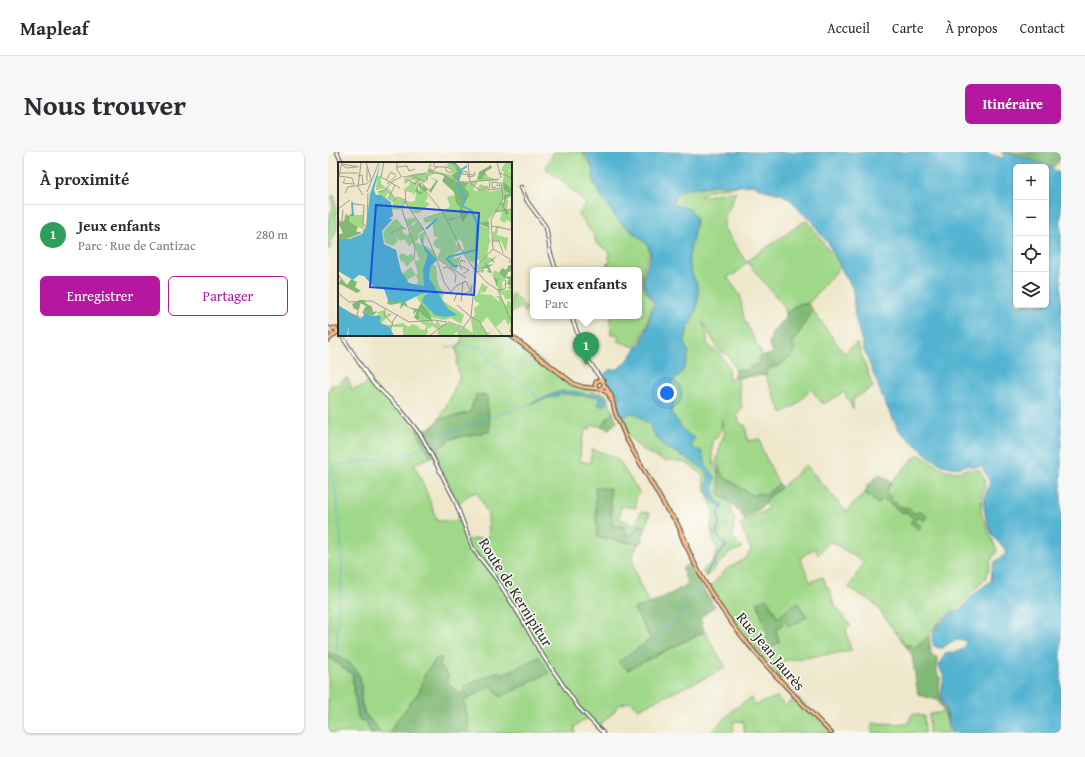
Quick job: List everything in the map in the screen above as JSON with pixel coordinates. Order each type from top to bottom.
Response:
[{"type":"main road","points":[[329,339],[336,332]]},
{"type":"main road","points":[[511,336],[574,384],[599,389],[608,393],[613,404]]},
{"type":"main road","points":[[589,387],[600,380],[604,383],[604,387],[599,389]]},
{"type":"main road","points":[[596,382],[599,389]]},
{"type":"main road","name":"Rue Jean Jaurès","points":[[604,383],[611,395],[627,440],[676,522],[702,578],[725,614],[768,668],[831,733]]},
{"type":"street","points":[[337,152],[342,162]]},
{"type":"street","points":[[521,186],[527,201],[546,227],[555,267]]},
{"type":"street","points":[[572,319],[582,347],[604,383]]},
{"type":"street","points":[[328,327],[336,332]]},
{"type":"street","name":"Route de Kernipitur","points":[[339,336],[372,382],[401,410],[415,427],[426,444],[454,498],[473,549],[498,581],[522,619],[539,650],[578,707],[602,733]]},
{"type":"street","points":[[596,382],[598,375]]},
{"type":"green space","points":[[554,152],[583,152],[585,160],[589,161],[584,152],[650,152],[643,157],[635,171],[632,197],[637,213],[660,240],[668,246],[661,271],[663,286],[667,294],[669,313],[668,332],[659,359],[649,365],[650,372],[648,381],[642,389],[644,393],[654,398],[656,408],[664,423],[664,433],[666,423],[656,403],[655,396],[645,392],[643,389],[652,377],[650,366],[664,358],[674,318],[673,301],[667,281],[666,269],[675,247],[673,242],[664,235],[652,221],[644,206],[642,198],[641,181],[643,173],[653,158],[662,156],[706,161],[719,172],[741,166],[740,186],[709,190],[701,195],[701,197],[725,192],[736,192],[724,220],[724,228],[746,262],[805,221],[810,223],[828,251],[834,246],[836,258],[841,261],[842,264],[840,267],[808,304],[800,304],[793,307],[792,310],[786,313],[784,306],[747,262],[736,273],[727,277],[740,295],[744,319],[763,357],[758,359],[760,364],[752,365],[748,370],[736,370],[728,355],[719,350],[702,321],[707,334],[707,343],[720,354],[729,367],[728,379],[738,377],[742,409],[737,415],[741,425],[745,425],[748,441],[760,439],[762,450],[779,484],[764,496],[759,493],[753,496],[724,477],[716,463],[725,433],[722,417],[721,432],[714,440],[712,447],[713,462],[720,478],[719,493],[731,504],[731,513],[734,519],[733,538],[741,546],[741,549],[729,552],[706,577],[702,571],[713,561],[718,550],[714,542],[711,528],[714,511],[705,489],[702,475],[692,466],[682,462],[665,461],[651,455],[635,443],[627,432],[624,424],[616,399],[619,398],[617,393],[614,393],[603,375],[610,370],[618,369],[628,360],[641,342],[648,325],[654,304],[653,300],[645,289],[643,281],[645,271],[651,259],[650,249],[649,248],[649,255],[643,271],[642,279],[642,267],[607,267],[606,264],[610,263],[608,251],[596,243],[594,235],[584,223],[585,222],[578,216],[586,203],[561,180],[547,170],[546,167]],"holes":[[[664,433],[665,437],[678,436],[682,441],[683,451],[693,451],[699,455],[700,464],[698,456],[692,453],[682,452],[678,438],[665,439]],[[700,464],[708,469],[712,476],[710,488],[713,496],[708,488],[710,476]]]},
{"type":"green space","points":[[1061,152],[1061,157],[1057,164],[1053,167],[1049,166],[1049,164],[1039,164],[1007,153],[1001,153]]},
{"type":"green space","points":[[332,196],[335,196],[337,227],[329,250],[328,221],[333,208]]},
{"type":"green space","points":[[642,283],[651,300],[651,310],[635,347],[618,341],[618,334],[611,334],[610,319],[642,319]]},
{"type":"green space","points":[[512,294],[527,308],[525,312],[521,307],[512,312]]},
{"type":"green space","points":[[800,304],[808,304],[813,310],[792,344],[795,351],[792,357],[788,358],[781,365],[768,369],[765,375],[734,378],[736,370],[748,370],[752,365],[760,364],[758,358],[774,353],[769,346],[772,334],[786,319],[786,313],[792,310],[793,307]]},
{"type":"green space","points":[[813,311],[844,353],[857,343],[873,387],[853,399],[853,409],[844,392],[823,404],[811,389],[796,405],[782,413],[765,375],[768,369],[781,365],[788,358],[792,344]]},
{"type":"green space","points":[[462,336],[506,336],[521,345],[574,386],[606,394],[613,412],[601,426],[591,425],[590,429],[586,429],[581,443],[580,461],[590,463],[592,449],[610,455],[619,461],[639,492],[636,497],[636,508],[621,506],[619,519],[635,525],[641,512],[650,513],[646,526],[638,525],[632,535],[625,534],[612,525],[610,488],[597,537],[638,544],[632,557],[638,581],[650,604],[634,609],[651,639],[619,662],[628,669],[705,632],[726,668],[638,709],[631,701],[619,705],[611,715],[599,725],[589,717],[574,727],[575,733],[469,733],[464,701],[492,685],[500,697],[539,657],[460,694],[449,684],[448,675],[440,665],[442,658],[436,659],[424,676],[419,692],[394,724],[390,733],[382,733],[365,714],[361,700],[361,685],[341,657],[328,653],[328,391],[333,384],[335,386],[347,377],[352,389],[362,387],[366,383],[369,386],[372,384],[399,409],[416,430],[431,457],[414,464],[425,488],[437,521],[460,520],[467,540],[489,537],[488,515],[477,492],[468,495],[459,505],[436,459],[439,448],[449,440],[491,431],[488,411],[476,400],[472,405],[470,412],[439,419],[450,399],[458,379],[460,378],[456,363],[458,360],[456,346],[461,343]]},
{"type":"green space","points":[[476,394],[487,396],[491,431],[449,440],[439,448],[436,459],[434,456],[431,457],[416,430],[429,428],[439,419],[470,412]]},
{"type":"green space","points":[[613,412],[617,422],[609,429],[601,426]]},
{"type":"green space","points":[[918,454],[945,470],[958,472],[966,469],[980,470],[986,482],[982,495],[981,513],[997,551],[991,560],[986,579],[967,596],[964,602],[940,620],[929,636],[914,647],[905,645],[874,603],[849,588],[864,562],[830,541],[818,555],[815,548],[800,558],[810,582],[823,577],[827,588],[830,589],[833,603],[851,626],[846,630],[851,651],[782,661],[785,675],[781,680],[760,654],[779,642],[776,630],[785,621],[807,617],[797,602],[778,618],[768,635],[755,648],[720,602],[711,586],[727,569],[746,558],[751,550],[740,524],[759,513],[762,513],[768,508],[765,503],[768,500],[768,497],[781,488],[806,465],[846,511],[865,493],[878,504],[883,498],[901,512],[906,512],[914,519],[911,522],[916,522],[917,518],[927,516],[914,514],[909,508],[901,507],[886,492],[891,482]]},
{"type":"green space","points":[[718,466],[724,477],[753,496],[759,493],[764,496],[779,484],[781,488],[768,497],[768,500],[763,506],[745,519],[730,501],[723,498],[720,492]]},
{"type":"green space","points":[[879,474],[891,482],[886,492],[901,507],[909,508],[914,514],[921,511],[927,517],[924,521],[921,518],[917,518],[916,522],[922,526],[919,530],[910,522],[914,519],[906,512],[901,512],[883,498],[878,504],[865,493],[868,485]]},
{"type":"green space","points":[[595,488],[610,488],[612,525],[625,527],[625,534],[632,535],[638,525],[646,526],[641,542],[638,544],[597,537]]},
{"type":"green space","points":[[690,562],[705,592],[715,606],[700,618],[704,631],[628,670],[618,662],[651,639],[634,609],[650,604],[688,585],[682,569]]},
{"type":"green space","points":[[767,598],[778,618],[797,602],[807,617],[789,627],[785,622],[776,630],[779,642],[760,654],[755,648],[768,635],[757,602]]},
{"type":"green space","points":[[929,636],[931,655],[937,657],[937,673],[940,678],[939,696],[948,721],[938,700],[918,695],[912,655],[905,645],[914,647]]},
{"type":"green space","points":[[328,653],[340,658],[355,669],[360,679],[363,711],[382,733],[372,733],[365,721],[360,720],[358,717],[353,675],[328,658]]},
{"type":"green space","points":[[442,657],[440,665],[448,676],[449,684],[460,694],[464,693],[465,686],[499,671],[502,675],[539,657],[549,673],[500,697],[492,685],[464,701],[469,733],[390,733],[394,724],[419,692],[424,676],[436,659]]},
{"type":"green space","points":[[328,658],[353,675],[358,717],[360,720],[365,721],[372,733],[328,733]]},
{"type":"green space","points":[[777,697],[785,706],[797,697],[835,733],[744,733],[744,722],[734,721],[733,733],[710,733],[734,709],[751,698],[755,705]]},
{"type":"green space","points":[[945,712],[949,733],[929,733],[929,714]]},
{"type":"green space","points":[[912,714],[924,716],[925,733],[872,733],[872,723],[908,724]]},
{"type":"water","points":[[584,152],[984,152],[1002,158],[1004,155],[1003,153],[1007,152],[1043,164],[1013,164],[1013,308],[1049,308],[1049,166],[1059,173],[1061,178],[1061,733],[951,733],[946,709],[941,697],[944,677],[939,666],[945,654],[962,649],[966,642],[964,640],[954,641],[941,648],[934,646],[932,640],[937,625],[950,614],[962,608],[971,596],[991,581],[992,569],[995,562],[1006,554],[1004,547],[995,539],[986,520],[984,500],[990,482],[982,466],[974,467],[967,465],[957,468],[942,465],[927,455],[899,430],[885,403],[864,350],[855,316],[853,291],[851,285],[829,244],[818,231],[813,221],[802,213],[792,201],[781,194],[764,190],[753,185],[715,185],[682,190],[675,197],[672,204],[690,209],[696,219],[689,259],[690,267],[698,288],[698,299],[697,306],[686,336],[685,342],[689,352],[686,362],[682,372],[671,384],[675,396],[671,413],[686,433],[695,438],[691,443],[693,449],[701,451],[706,466],[714,475],[715,478],[713,488],[716,501],[722,504],[723,507],[718,514],[720,521],[717,535],[727,546],[716,558],[715,564],[710,568],[705,576],[717,556],[726,546],[716,535],[719,521],[717,513],[722,507],[714,502],[709,495],[707,485],[708,476],[695,463],[664,447],[650,425],[634,413],[627,414],[623,422],[616,399],[619,398],[617,393],[614,393],[603,375],[610,370],[618,369],[628,360],[641,342],[654,304],[653,300],[645,289],[643,277],[651,255],[647,244],[618,220],[594,183],[592,167]]},
{"type":"water","points":[[560,391],[578,392],[588,395],[593,392],[594,394],[602,394],[607,398],[608,402],[606,405],[599,405],[599,399],[602,399],[602,397],[562,394],[529,404]]},
{"type":"waterway","points":[[446,347],[466,345],[475,347],[481,346],[489,360],[535,394],[540,400]]},
{"type":"waterway","points":[[376,733],[362,716],[360,711],[358,682],[356,677],[338,660],[337,657],[337,634],[342,571],[341,537],[332,466],[406,455],[454,431],[529,404]]},
{"type":"waterway","points":[[623,665],[636,656],[654,637],[673,623],[693,593],[700,586]]},
{"type":"waterway","points":[[909,601],[932,638]]},
{"type":"place","name":"Jeux enfants","points":[[586,365]]}]
